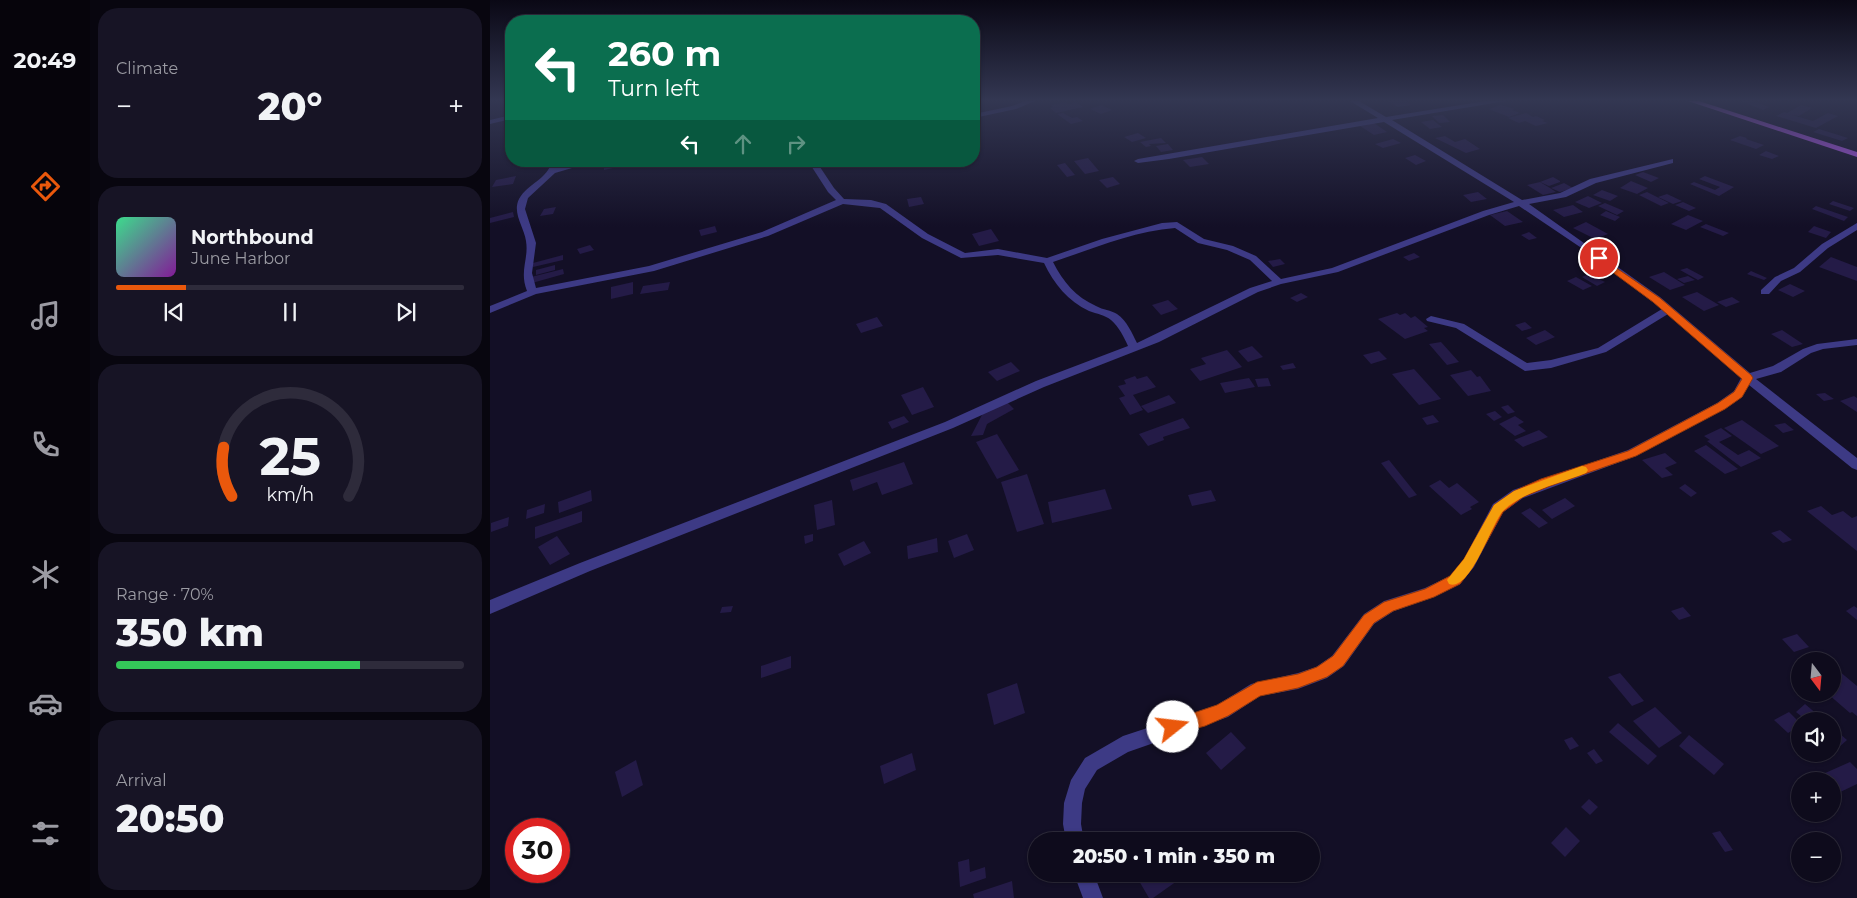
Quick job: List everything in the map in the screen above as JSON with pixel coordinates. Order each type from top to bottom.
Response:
[{"type":"main road","points":[[1819,143],[1857,155]]},
{"type":"street","points":[[1138,161],[1169,158],[1255,143]]},
{"type":"street","points":[[1428,143],[1520,203],[1668,310],[1747,378],[1857,465]]},
{"type":"street","points":[[490,607],[585,567],[949,425],[1040,384],[1155,340],[1254,290],[1279,282],[1335,270],[1454,224],[1520,203],[1563,195],[1608,176],[1670,161]]},
{"type":"street","points":[[533,292],[526,280],[531,242],[520,210],[523,199],[530,191],[550,178],[555,167]]},
{"type":"street","points":[[816,167],[831,190],[842,201]]},
{"type":"street","points":[[490,310],[533,292],[651,270],[765,234],[842,201],[871,203],[883,206],[925,236],[964,256],[998,252],[1048,261],[1105,241],[1162,226],[1177,225],[1201,240],[1230,248],[1253,258],[1279,282]]},
{"type":"street","points":[[1765,292],[1778,280],[1797,270],[1825,246],[1857,226]]},
{"type":"street","points":[[1048,261],[1058,282],[1068,293],[1092,309],[1113,315],[1126,331],[1134,348]]},
{"type":"street","points":[[1431,319],[1460,326],[1525,367],[1551,364],[1602,350],[1668,310]]},
{"type":"street","points":[[1073,832],[1073,802],[1077,786],[1091,764],[1123,745],[1214,714],[1257,689],[1298,681],[1321,673],[1338,661],[1369,619],[1389,606],[1429,593],[1455,580],[1469,563],[1498,508],[1518,494],[1632,454],[1722,406],[1738,394],[1747,378],[1777,369],[1807,351],[1821,346],[1857,342]]},
{"type":"street","points":[[1087,882],[1093,898]]},
{"type":"building","points":[[1141,143],[1166,143],[1149,144],[1151,146],[1146,147]]},
{"type":"building","points":[[1379,143],[1401,143],[1383,148],[1375,144]]},
{"type":"building","points":[[1445,143],[1471,143],[1480,149],[1466,153]]},
{"type":"building","points":[[1738,143],[1758,143],[1764,145],[1756,149]]},
{"type":"building","points":[[1168,144],[1173,150],[1161,152],[1156,146]]},
{"type":"building","points":[[1766,151],[1779,156],[1772,159],[1759,155]]},
{"type":"building","points":[[1415,155],[1426,161],[1416,165],[1405,158]]},
{"type":"building","points":[[1202,157],[1209,164],[1190,167],[1183,160]]},
{"type":"building","points":[[1088,158],[1099,171],[1085,174],[1074,161]]},
{"type":"building","points":[[1065,163],[1075,175],[1067,177],[1057,165]]},
{"type":"building","points":[[604,167],[618,167],[604,170]]},
{"type":"building","points":[[1643,172],[1659,178],[1651,182],[1635,175]]},
{"type":"building","points":[[516,176],[513,184],[492,187],[496,180]]},
{"type":"building","points":[[1705,176],[1734,187],[1719,196],[1690,184],[1694,182],[1715,190],[1720,187],[1699,179]]},
{"type":"building","points":[[1113,177],[1120,184],[1107,188],[1099,180]]},
{"type":"building","points":[[1553,177],[1560,182],[1549,186],[1540,182]]},
{"type":"building","points":[[1631,181],[1648,188],[1637,194],[1620,188]]},
{"type":"building","points":[[1540,182],[1556,192],[1543,195],[1527,185]]},
{"type":"building","points":[[1564,183],[1573,188],[1560,192],[1551,188]]},
{"type":"building","points":[[1602,190],[1618,196],[1610,201],[1593,195]]},
{"type":"building","points":[[1478,192],[1487,199],[1471,202],[1463,195]]},
{"type":"building","points":[[1647,192],[1669,203],[1661,206],[1639,195]]},
{"type":"building","points":[[1667,194],[1682,201],[1673,204],[1658,197]]},
{"type":"building","points":[[1588,196],[1602,203],[1589,208],[1575,202]]},
{"type":"building","points":[[921,197],[924,204],[909,207],[907,199]]},
{"type":"building","points":[[1833,201],[1854,208],[1850,211],[1829,204]]},
{"type":"building","points":[[1683,202],[1696,208],[1689,211],[1675,205]]},
{"type":"building","points":[[1605,203],[1624,211],[1617,215],[1598,206]]},
{"type":"building","points":[[1573,205],[1583,212],[1564,217],[1553,210]]},
{"type":"building","points":[[1816,206],[1848,217],[1844,221],[1812,209]]},
{"type":"building","points":[[556,207],[553,214],[540,216],[544,209]]},
{"type":"building","points":[[1507,211],[1523,222],[1505,226],[1490,215]]},
{"type":"building","points":[[1606,211],[1620,217],[1615,221],[1600,215]]},
{"type":"building","points":[[513,212],[514,217],[490,223],[490,218]]},
{"type":"building","points":[[1688,215],[1703,221],[1686,230],[1671,224]]},
{"type":"building","points":[[1586,222],[1608,234],[1595,239],[1573,228]]},
{"type":"building","points":[[1706,224],[1729,233],[1723,236],[1700,227]]},
{"type":"building","points":[[715,226],[717,232],[701,236],[699,230]]},
{"type":"building","points":[[1814,226],[1831,232],[1826,238],[1808,232]]},
{"type":"building","points":[[991,229],[999,241],[979,246],[972,234]]},
{"type":"building","points":[[1529,232],[1537,238],[1529,240],[1521,235]]},
{"type":"building","points":[[590,245],[594,250],[580,254],[577,249]]},
{"type":"building","points":[[1414,253],[1420,257],[1409,261],[1403,257]]},
{"type":"building","points":[[563,255],[563,260],[533,267],[533,263]]},
{"type":"building","points":[[1831,257],[1857,267],[1857,281],[1819,267]]},
{"type":"building","points":[[1280,259],[1285,264],[1273,267],[1268,261]]},
{"type":"building","points":[[555,265],[555,270],[536,275],[536,270]]},
{"type":"building","points":[[1687,268],[1704,277],[1698,280],[1680,270]]},
{"type":"building","points":[[563,269],[564,274],[532,283],[531,277]]},
{"type":"building","points":[[1751,271],[1767,278],[1764,280],[1747,274]]},
{"type":"building","points":[[1664,272],[1685,285],[1670,290],[1649,277]]},
{"type":"building","points":[[1589,274],[1605,282],[1597,286],[1582,277]]},
{"type":"building","points":[[1688,276],[1695,280],[1684,283],[1677,279]]},
{"type":"building","points":[[1576,277],[1592,286],[1583,290],[1567,281]]},
{"type":"building","points":[[633,282],[633,294],[611,299],[611,287]]},
{"type":"building","points":[[670,282],[668,290],[640,294],[643,286]]},
{"type":"building","points":[[1790,284],[1805,291],[1793,297],[1778,290]]},
{"type":"building","points":[[1697,292],[1719,305],[1704,311],[1682,297]]},
{"type":"building","points":[[1301,293],[1308,297],[1297,302],[1290,298]]},
{"type":"building","points":[[1732,297],[1740,302],[1726,307],[1717,302]]},
{"type":"building","points":[[1168,300],[1178,309],[1161,315],[1152,305]]},
{"type":"building","points":[[1397,313],[1400,315],[1405,313],[1411,318],[1415,316],[1428,327],[1424,328],[1428,331],[1405,339],[1378,319]]},
{"type":"building","points":[[877,317],[883,326],[861,333],[856,324]]},
{"type":"building","points":[[1525,322],[1532,328],[1522,331],[1515,325]]},
{"type":"building","points":[[1545,330],[1555,337],[1536,345],[1526,338]]},
{"type":"building","points":[[1782,330],[1803,344],[1792,347],[1771,334]]},
{"type":"building","points":[[1441,342],[1459,362],[1447,365],[1429,344]]},
{"type":"building","points":[[1252,346],[1263,357],[1248,362],[1238,351]]},
{"type":"building","points":[[1227,350],[1242,367],[1200,381],[1190,369],[1206,364],[1201,358]]},
{"type":"building","points":[[1379,351],[1387,359],[1371,364],[1363,355]]},
{"type":"building","points":[[1011,362],[1020,371],[997,381],[988,372]]},
{"type":"building","points":[[1293,363],[1296,368],[1283,370],[1280,366]]},
{"type":"building","points":[[1414,369],[1441,399],[1419,405],[1392,374]]},
{"type":"building","points":[[1471,370],[1477,377],[1480,376],[1491,391],[1468,396],[1450,375]]},
{"type":"building","points":[[1135,376],[1137,379],[1147,376],[1156,387],[1133,395],[1143,410],[1130,415],[1119,398],[1125,396],[1118,386],[1126,384],[1124,380]]},
{"type":"building","points":[[1249,378],[1255,387],[1225,393],[1220,383]]},
{"type":"building","points":[[1268,378],[1271,386],[1258,387],[1255,379]]},
{"type":"building","points":[[923,387],[934,407],[912,415],[901,395]]},
{"type":"building","points":[[1825,393],[1834,399],[1824,401],[1816,394]]},
{"type":"building","points":[[1169,395],[1176,403],[1148,413],[1141,406]]},
{"type":"building","points":[[1854,396],[1857,398],[1857,412],[1840,401]]},
{"type":"building","points":[[1007,402],[1014,409],[987,424],[983,435],[971,436],[983,413]]},
{"type":"building","points":[[1508,405],[1515,412],[1508,414],[1501,407]]},
{"type":"building","points":[[1495,411],[1502,417],[1494,421],[1486,414]]},
{"type":"building","points":[[1433,415],[1439,422],[1427,425],[1422,418]]},
{"type":"building","points":[[904,416],[909,422],[892,429],[888,422]]},
{"type":"building","points":[[1515,416],[1524,422],[1518,425],[1526,431],[1515,436],[1499,424]]},
{"type":"building","points":[[1183,418],[1190,428],[1163,437],[1164,440],[1148,446],[1139,434]]},
{"type":"building","points":[[1742,420],[1779,446],[1761,454],[1724,428]]},
{"type":"building","points":[[1785,423],[1794,430],[1783,433],[1774,425]]},
{"type":"building","points":[[1721,428],[1732,436],[1719,442],[1738,455],[1749,450],[1761,458],[1741,467],[1707,441],[1710,440],[1704,436]]},
{"type":"building","points":[[1539,430],[1548,437],[1523,447],[1514,440]]},
{"type":"building","points":[[997,434],[1019,470],[997,479],[976,442]]},
{"type":"building","points":[[1706,445],[1738,469],[1725,474],[1694,451]]},
{"type":"building","points":[[1665,453],[1677,463],[1665,468],[1673,475],[1662,478],[1642,460]]},
{"type":"building","points":[[1389,460],[1417,495],[1409,498],[1381,463]]},
{"type":"building","points":[[904,462],[913,484],[882,495],[877,482],[853,491],[850,480]]},
{"type":"building","points":[[1027,474],[1044,524],[1017,532],[1001,482]]},
{"type":"building","points":[[1440,480],[1449,488],[1457,483],[1479,502],[1470,507],[1472,509],[1461,515],[1429,486]]},
{"type":"building","points":[[1685,484],[1697,493],[1691,497],[1679,488]]},
{"type":"building","points":[[1105,489],[1112,509],[1052,523],[1048,502]]},
{"type":"building","points":[[591,490],[592,501],[559,513],[558,502]]},
{"type":"building","points":[[1211,490],[1216,501],[1192,506],[1188,495]]},
{"type":"building","points":[[1565,498],[1575,506],[1552,519],[1542,510]]},
{"type":"building","points":[[832,500],[835,525],[817,530],[814,505]]},
{"type":"building","points":[[545,504],[544,513],[526,519],[527,510]]},
{"type":"building","points":[[1821,506],[1832,515],[1843,511],[1852,518],[1857,516],[1857,551],[1807,511]]},
{"type":"building","points":[[1530,508],[1548,523],[1539,528],[1521,513]]},
{"type":"building","points":[[582,511],[582,522],[535,539],[535,527]]},
{"type":"building","points":[[509,517],[508,526],[491,532],[491,523]]},
{"type":"building","points":[[1780,530],[1792,540],[1783,543],[1771,533]]},
{"type":"building","points":[[813,534],[813,541],[805,544],[804,536]]},
{"type":"building","points":[[967,534],[974,550],[954,558],[948,541]]},
{"type":"building","points":[[557,536],[570,554],[550,565],[538,547]]},
{"type":"building","points":[[937,538],[938,552],[908,559],[907,546]]},
{"type":"building","points":[[864,541],[871,553],[844,566],[838,554]]},
{"type":"building","points":[[733,606],[731,612],[720,613],[722,607]]},
{"type":"building","points":[[1854,606],[1857,608],[1857,620],[1846,611]]},
{"type":"building","points":[[1683,607],[1691,616],[1679,620],[1671,611]]},
{"type":"building","points":[[1797,634],[1809,647],[1794,652],[1782,639]]},
{"type":"building","points":[[791,656],[791,668],[761,678],[761,666]]},
{"type":"building","points":[[1620,673],[1644,701],[1632,706],[1608,677]]},
{"type":"building","points":[[1841,673],[1857,686],[1857,716],[1852,712],[1850,713],[1837,702],[1841,702]]},
{"type":"building","points":[[1017,683],[1025,713],[994,725],[987,694]]},
{"type":"building","points":[[1805,704],[1814,712],[1796,712]]},
{"type":"building","points":[[1655,707],[1682,733],[1659,748],[1633,721]]},
{"type":"building","points":[[1789,712],[1791,714],[1791,731],[1788,733],[1774,720]]},
{"type":"building","points":[[1618,723],[1657,756],[1648,765],[1609,732]]},
{"type":"building","points":[[1231,732],[1246,748],[1221,770],[1206,753]]},
{"type":"building","points":[[1689,735],[1724,764],[1714,775],[1679,746]]},
{"type":"building","points":[[1841,735],[1847,740],[1841,745]]},
{"type":"building","points":[[1572,737],[1579,746],[1570,750],[1564,740]]},
{"type":"building","points":[[1594,749],[1603,761],[1596,764],[1587,753]]},
{"type":"building","points":[[912,753],[916,770],[884,784],[880,766]]},
{"type":"building","points":[[636,760],[643,785],[622,797],[615,772]]},
{"type":"building","points":[[1850,762],[1857,769],[1857,784],[1841,792],[1841,772],[1828,772]]},
{"type":"building","points":[[1589,799],[1598,807],[1590,815],[1581,807]]},
{"type":"building","points":[[1566,827],[1580,841],[1565,857],[1551,843]]},
{"type":"building","points":[[1720,831],[1733,850],[1725,852],[1712,833]]},
{"type":"building","points":[[969,859],[970,872],[985,867],[986,878],[960,887],[958,862]]},
{"type":"building","points":[[1012,881],[1014,898],[974,898],[973,894]]},
{"type":"building","points":[[1140,882],[1176,882],[1153,898],[1149,898]]},
{"type":"slow traffic","points":[[1454,580],[1469,563],[1498,508],[1518,494],[1582,470]]},
{"type":"route","points":[[1173,727],[1205,718],[1257,689],[1298,681],[1321,673],[1338,661],[1369,619],[1389,606],[1429,593],[1455,580],[1469,563],[1498,508],[1518,494],[1632,454],[1666,434],[1722,406],[1738,394],[1747,378],[1657,300],[1599,258]]}]
